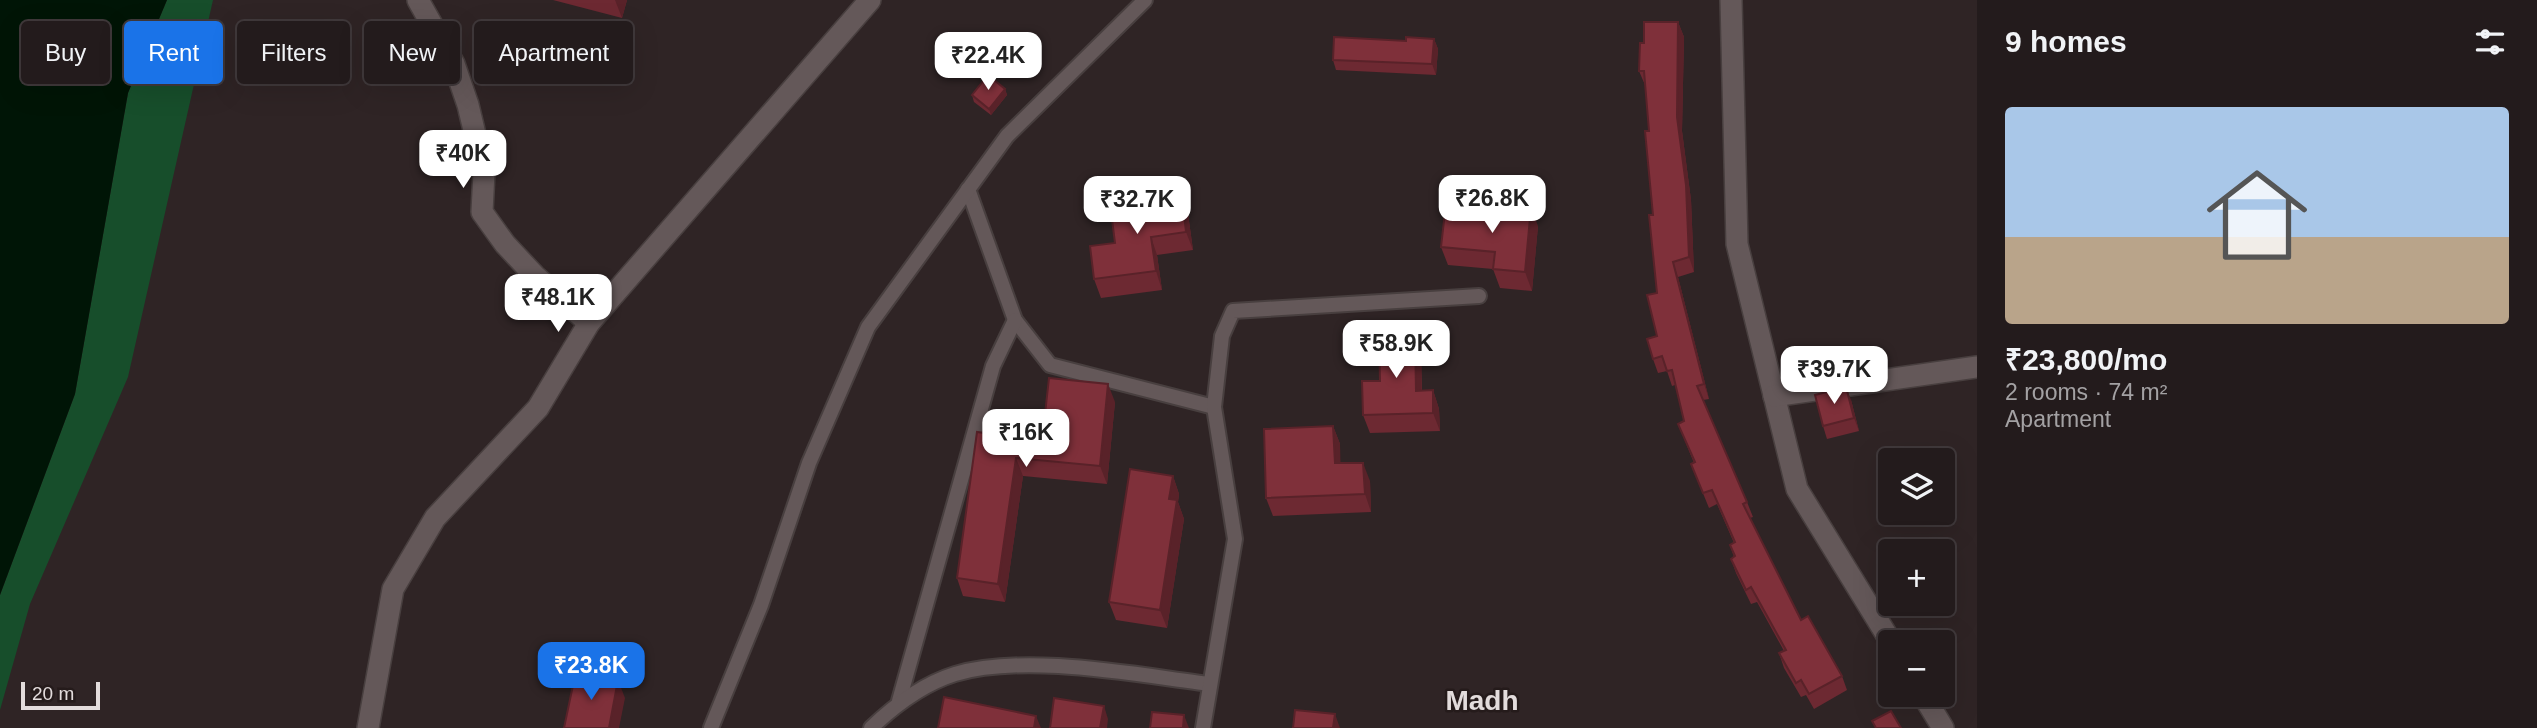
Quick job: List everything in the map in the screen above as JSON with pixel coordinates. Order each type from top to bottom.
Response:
[{"type":"street","points":[[418,0],[454,64],[468,105],[484,172],[482,212],[505,244],[535,276],[589,323]]},
{"type":"street","points":[[368,728],[393,589],[411,553],[435,518],[538,408],[589,323],[870,0]]},
{"type":"street","points":[[1731,0],[1737,244],[1797,489],[1884,630]]},
{"type":"street","points":[[1774,396],[1977,367]]},
{"type":"street","points":[[1930,707],[1943,728]]},
{"type":"lane","points":[[711,728],[761,605],[808,463],[868,327],[1007,136],[1145,0]]},
{"type":"lane","points":[[968,189],[1016,320],[1050,365],[1214,407]]},
{"type":"lane","points":[[1203,728],[1235,539],[1214,407],[1222,336],[1233,311],[1479,296]]},
{"type":"lane","points":[[899,701],[993,366],[1016,320]]},
{"type":"lane","points":[[871,728],[899,701],[954,674],[992,668],[1084,667],[1210,684]]},
{"type":"green space","points":[[167,0],[213,0],[208,21],[158,21]]},
{"type":"green space","points":[[132,84],[194,84],[128,377],[30,604],[0,710],[0,595],[75,394]]},
{"type":"shaded area","points":[[0,0],[167,0],[158,21],[124,21],[124,84],[132,84],[75,394],[0,595]]},
{"type":"building","points":[[1644,22],[1678,22],[1677,117],[1686,185],[1689,257],[1673,262],[1704,384],[1697,386],[1747,502],[1743,504],[1801,620],[1808,616],[1842,676],[1809,694],[1801,680],[1796,683],[1779,653],[1786,650],[1751,587],[1746,590],[1731,559],[1735,556],[1730,545],[1735,542],[1712,490],[1703,493],[1691,464],[1695,462],[1678,424],[1684,421],[1672,370],[1667,371],[1662,356],[1653,359],[1647,339],[1657,336],[1647,295],[1657,293],[1649,215],[1653,215],[1645,131],[1649,131],[1644,71],[1639,71],[1640,43],[1644,43]]},
{"type":"building","points":[[1334,37],[1406,41],[1406,37],[1434,39],[1432,64],[1333,60]]},
{"type":"building","points":[[988,75],[1005,89],[989,109],[972,95]]},
{"type":"building","points":[[1182,195],[1186,232],[1151,237],[1156,271],[1094,279],[1090,246],[1115,243],[1110,204]]},
{"type":"building","points":[[1497,204],[1531,207],[1525,272],[1493,269],[1495,252],[1441,247],[1445,212],[1496,216]]},
{"type":"building","points":[[1415,333],[1416,391],[1433,390],[1433,413],[1363,415],[1362,381],[1380,381],[1379,334]]},
{"type":"building","points":[[1049,378],[1108,384],[1100,466],[1016,458],[998,584],[957,578],[977,432],[1042,441]]},
{"type":"building","points":[[1846,387],[1854,418],[1823,426],[1815,395]]},
{"type":"building","points":[[1333,426],[1335,463],[1363,463],[1365,494],[1266,498],[1264,429]]},
{"type":"building","points":[[1130,469],[1173,476],[1169,499],[1177,500],[1160,610],[1109,602]]},
{"type":"building","points":[[576,671],[618,680],[609,728],[564,728]]},
{"type":"building","points":[[944,697],[1036,716],[1034,728],[938,728]]},
{"type":"building","points":[[1054,698],[1104,706],[1100,728],[1050,728]]},
{"type":"building","points":[[1295,710],[1335,714],[1333,728],[1293,728]]},
{"type":"building","points":[[1891,711],[1901,728],[1876,728],[1872,721]]},
{"type":"building","points":[[1152,712],[1184,715],[1183,728],[1150,728]]},
{"type":"district","name":"Madh","points":[[1482,700]]}]
